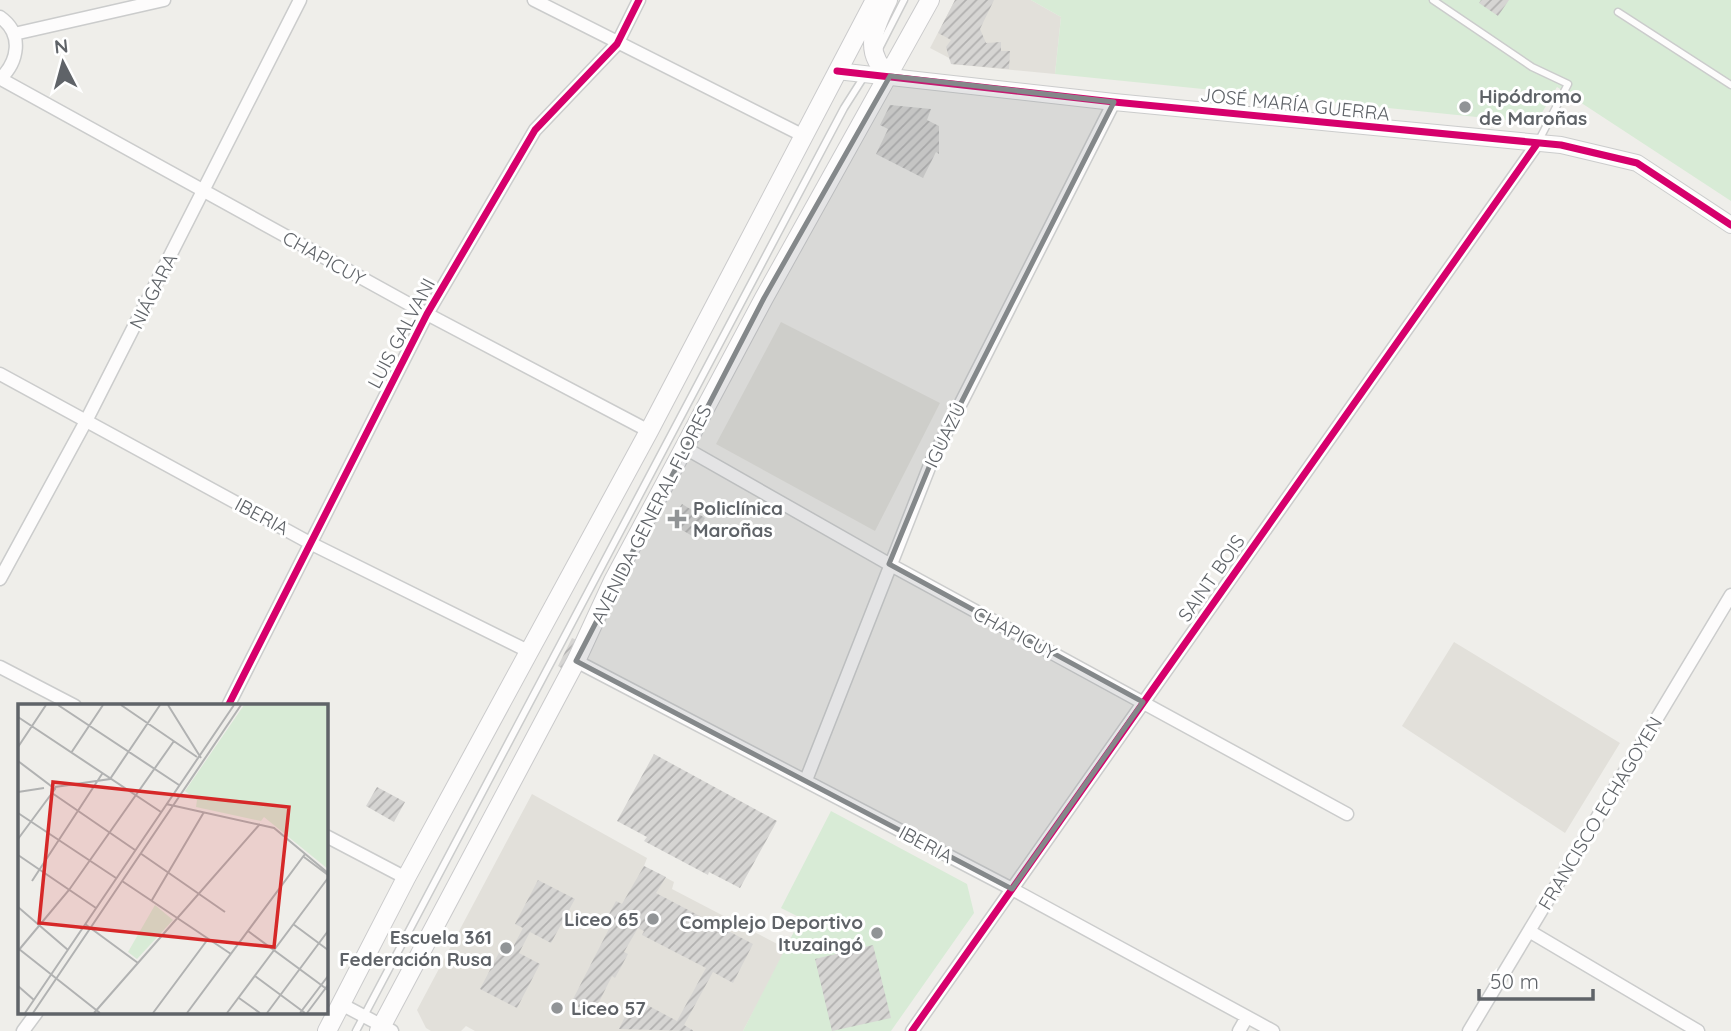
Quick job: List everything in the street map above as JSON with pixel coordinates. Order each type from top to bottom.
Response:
[{"type":"main road","name":"AVENIDA GENERAL FLORES","points":[[327,1031],[406,878],[649,431],[874,0]]},
{"type":"main road","points":[[888,0],[874,33],[870,66],[877,66],[890,76]]},
{"type":"main road","name":"AVENIDA GENERAL FLORES","points":[[384,1029],[576,661],[613,581],[838,162],[890,76],[930,0]]},
{"type":"street","points":[[0,17],[14,34],[164,0]]},
{"type":"street","name":"NIÁGARA","points":[[0,579],[205,192],[300,0]]},
{"type":"street","points":[[534,0],[802,135]]},
{"type":"street","name":"LUIS GALVANI","points":[[229,704],[427,314],[535,130],[617,44],[639,0]]},
{"type":"street","name":"CHAPICUY","points":[[14,34],[15,58],[0,79],[427,314],[649,431]]},
{"type":"street","points":[[837,71],[870,66]]},
{"type":"street","name":"JOSÉ MARÍA GUERRA","points":[[890,76],[1114,102],[1561,145],[1637,163],[1731,225]]},
{"type":"street","name":"IGUAZÚ","points":[[806,780],[888,564],[932,460],[1114,102]]},
{"type":"street","name":"SAINT BOIS","points":[[912,1031],[1537,144]]},
{"type":"street","name":"IBERIA","points":[[0,374],[310,543],[528,651]]},
{"type":"street","name":"CHAPICUY","points":[[685,448],[888,564],[1347,814]]},
{"type":"street","name":"FRANCISCO ECHAGOYEN","points":[[1469,1031],[1731,595]]},
{"type":"street","name":"IBERIA","points":[[576,661],[1012,889],[1273,1031]]},
{"type":"street","points":[[0,667],[73,704]]},
{"type":"street","points":[[327,837],[406,878]]},
{"type":"street","points":[[1529,931],[1698,1031]]},
{"type":"street","points":[[341,1004],[384,1029]]},
{"type":"street","points":[[23,1031],[36,1014]]},
{"type":"street","points":[[1239,1031],[1247,1017]]},
{"type":"lane","name":"AVENIDA GENERAL FLORES","points":[[356,1031],[844,108],[870,66],[904,0]]},
{"type":"lane","points":[[1433,0],[1532,67],[1568,84],[1537,144]]},
{"type":"lane","points":[[1618,12],[1731,85]]},
{"type":"highlighted area","points":[[890,76],[1114,102],[932,460],[889,564],[1143,702],[1012,889],[576,661],[764,298]]},
{"type":"shaded area","points":[[955,0],[1031,0],[1061,17],[1055,74],[951,64],[951,59],[930,48]]},
{"type":"shaded area","points":[[781,322],[940,403],[875,531],[716,444]]},
{"type":"shaded area","points":[[1454,642],[1620,743],[1565,833],[1402,726]]},
{"type":"shaded area","points":[[532,794],[647,858],[644,866],[674,882],[672,889],[787,949],[743,1031],[475,1031],[466,1026],[461,1031],[431,1031],[426,1028],[417,1010]]},
{"type":"green space","name":"Hipódromo de Maroñas","points":[[1031,0],[1731,0],[1731,201],[1557,87],[1536,123],[1055,74],[1061,17]]},
{"type":"green space","name":"Complejo Deportivo Ituzaingó","points":[[831,811],[967,884],[974,913],[891,1031],[743,1031],[801,918],[781,908]]},
{"type":"building","points":[[955,0],[994,0],[980,29],[986,43],[1001,42],[1001,51],[1010,51],[1009,69],[951,64],[946,47],[951,40],[938,33]]},
{"type":"building","points":[[1481,0],[1509,0],[1498,16],[1479,3]]},
{"type":"building","points":[[890,105],[931,109],[927,120],[939,126],[939,154],[936,152],[923,178],[876,154],[888,129],[880,125]]},
{"type":"building","points":[[682,504],[705,518],[694,537],[670,523]]},
{"type":"building","points":[[572,638],[577,640],[563,669],[558,666]]},
{"type":"building","points":[[654,754],[777,821],[740,888],[709,872],[708,875],[644,841],[647,837],[617,821]]},
{"type":"building","points":[[377,787],[405,802],[394,822],[366,806]]},
{"type":"building","points":[[644,866],[666,877],[656,893],[753,944],[733,983],[713,972],[684,1025],[694,1031],[619,1029],[634,998],[677,1021],[706,968],[642,935],[644,931],[638,928],[624,952],[628,954],[615,978],[612,976],[593,1014],[571,1003],[614,919],[608,916],[616,901],[622,904]]},
{"type":"building","points":[[538,880],[575,899],[551,943],[530,932],[519,953],[540,964],[517,1008],[480,989],[503,945],[512,949],[523,928],[515,924]]},
{"type":"building","points":[[873,945],[891,1018],[832,1031],[815,959]]},
{"type":"cycle path","points":[[229,704],[427,314],[535,130],[617,44],[639,0]]},
{"type":"cycle path","points":[[837,71],[1114,102],[1561,145],[1637,163],[1731,225]]},
{"type":"cycle path","points":[[912,1031],[1537,144]]},
{"type":"place","name":"Hipódromo de Maroñas","points":[[1465,107]]},
{"type":"place","name":"Policlínica Maroñas","points":[[677,519]]},
{"type":"place","name":"Liceo 65","points":[[653,919]]},
{"type":"place","name":"Complejo Deportivo Ituzaingó","points":[[877,933]]},
{"type":"place","name":"Escuela 361 Federación Rusa","points":[[506,948]]},
{"type":"place","name":"Liceo 57","points":[[557,1008]]}]
